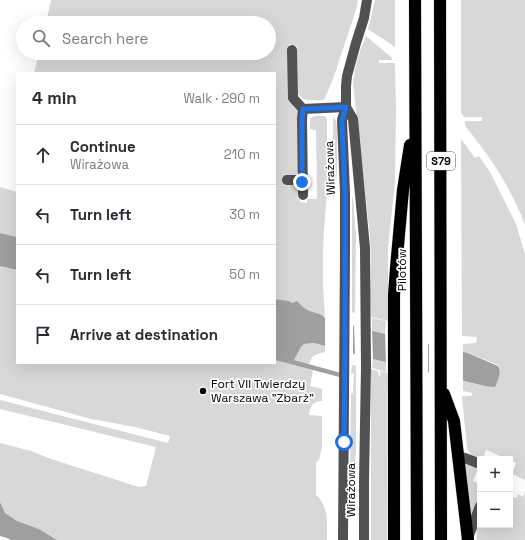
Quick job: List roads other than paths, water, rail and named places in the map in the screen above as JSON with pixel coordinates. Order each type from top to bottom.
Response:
[{"type":"highway","name":"Pilotów","points":[[415,0],[417,540]]},
{"type":"highway","name":"S79","points":[[440,0],[441,540]]},
{"type":"highway","points":[[394,540],[394,295],[403,190],[416,112]]},
{"type":"highway","points":[[441,386],[454,421],[468,539]]},
{"type":"street","name":"Wirażowa","points":[[343,540],[345,193],[342,120],[346,107],[346,86],[348,76],[364,18],[367,0]]},
{"type":"street","points":[[292,50],[293,98],[303,109],[303,195]]},
{"type":"street","name":"Wirażowa","points":[[346,107],[352,118],[364,234],[366,270],[364,540]]},
{"type":"street","points":[[303,109],[346,107]]},
{"type":"street","points":[[287,180],[302,180]]},
{"type":"street","points":[[458,457],[477,463]]},
{"type":"street","points":[[468,539],[477,514]]},
{"type":"place","name":"Fort VII Twierdzy Warszawa \"Zbarż\"","points":[[203,391]]}]
